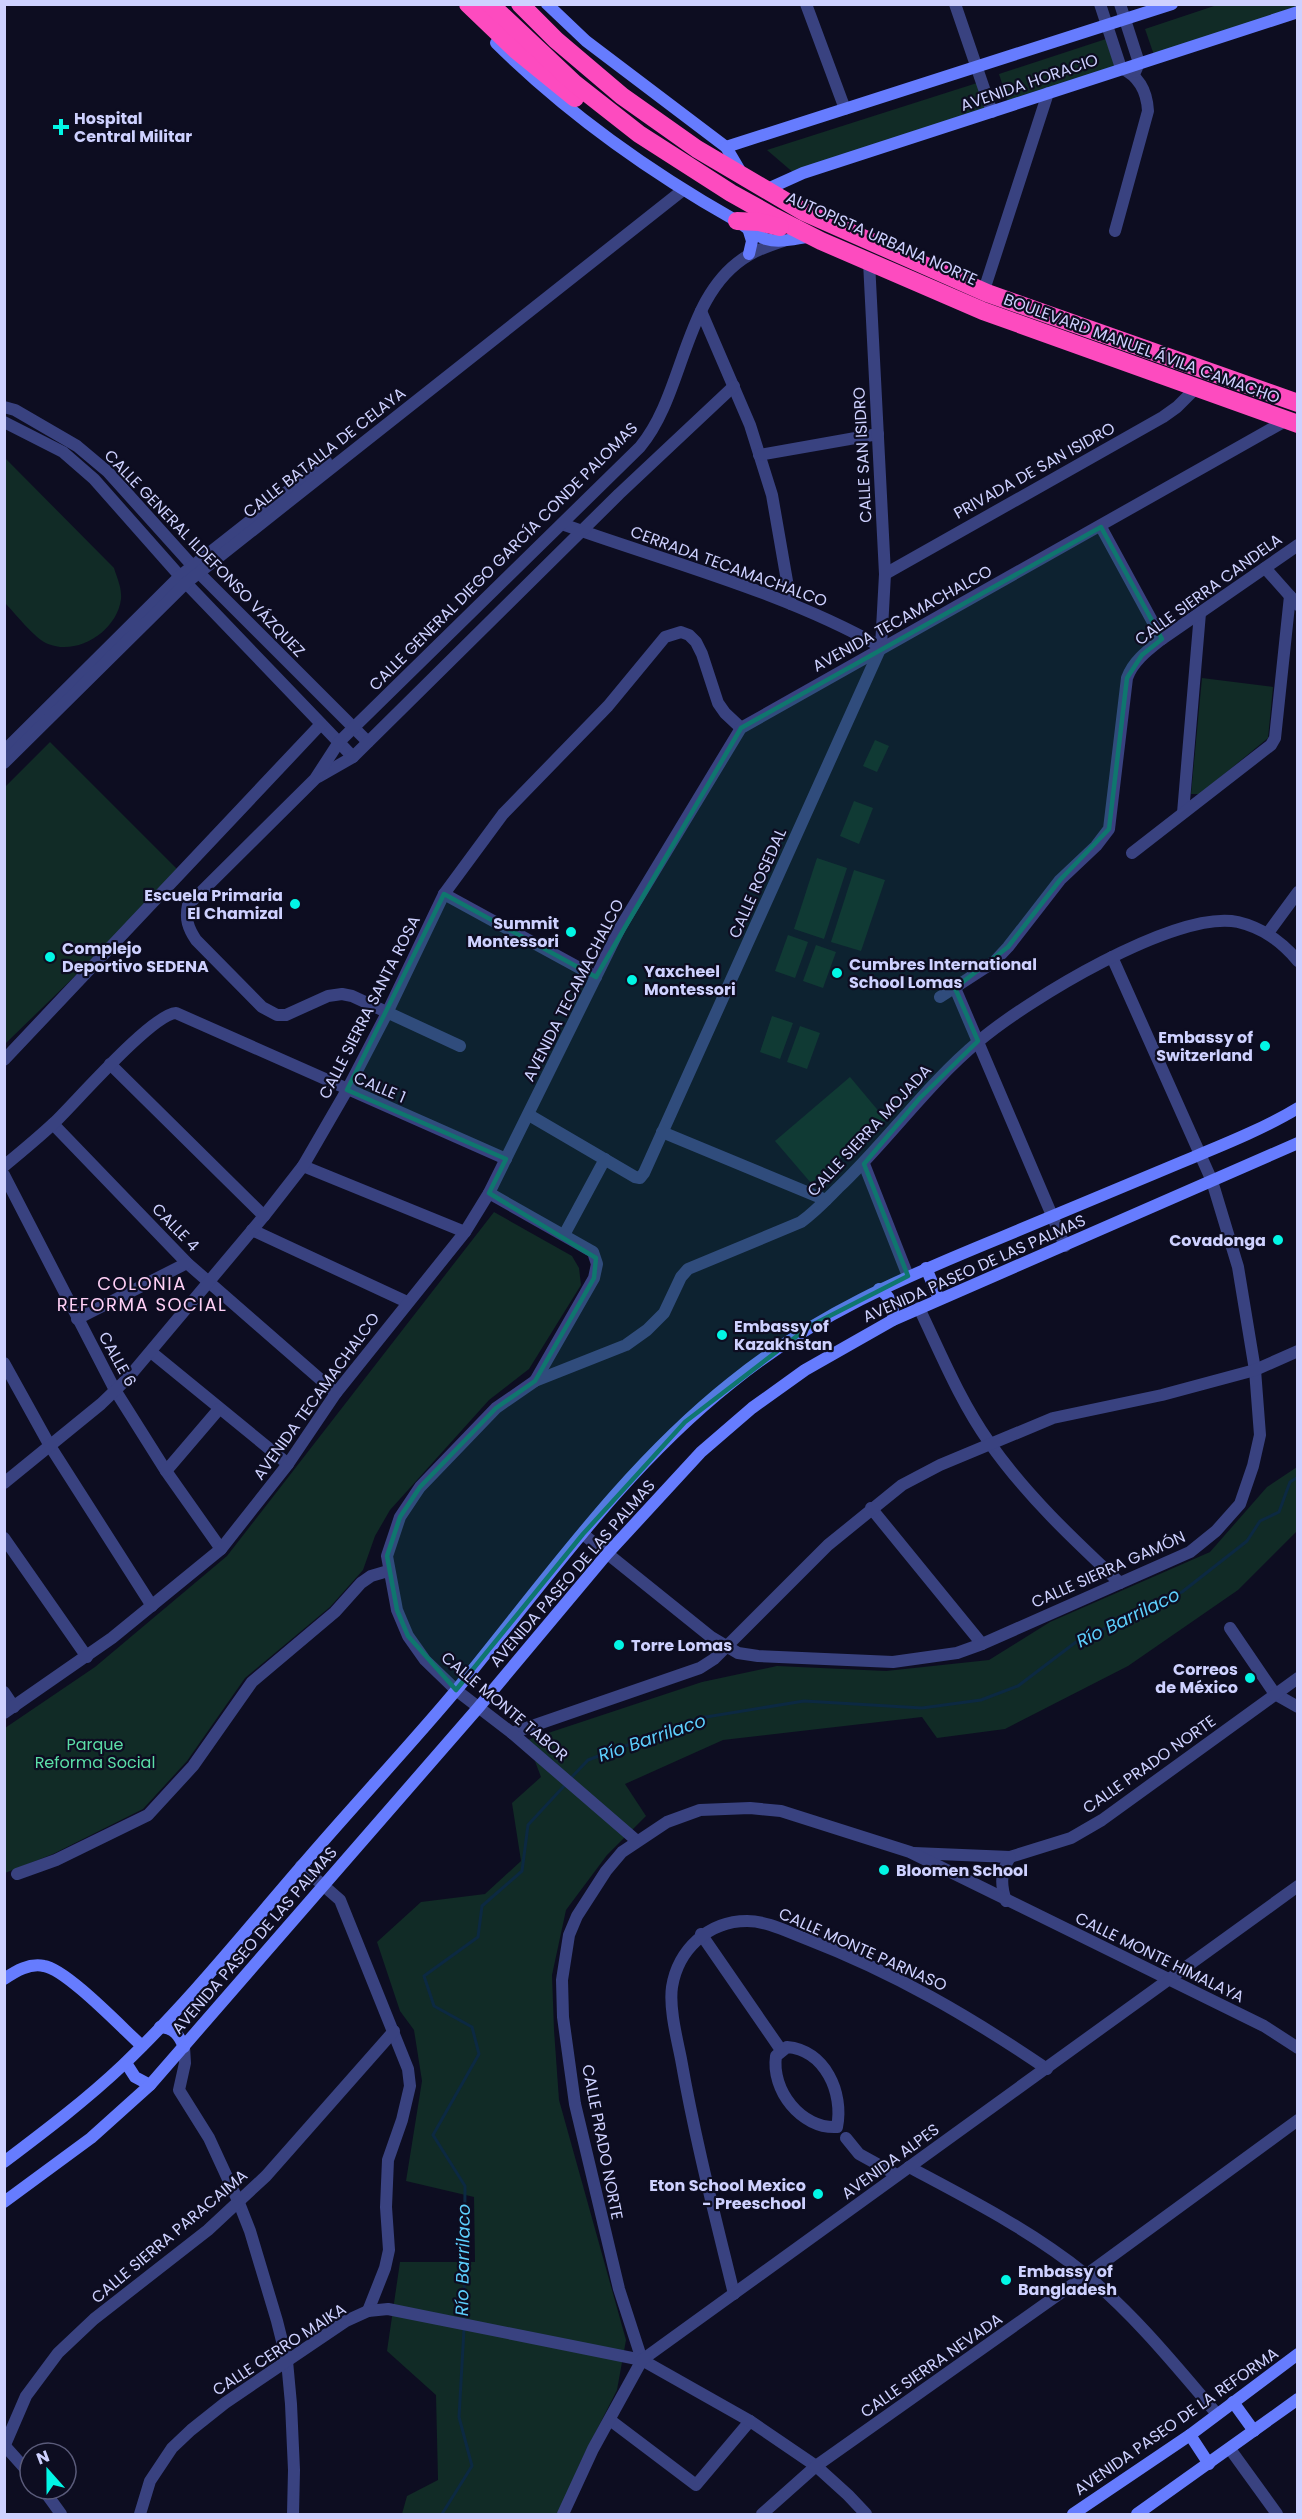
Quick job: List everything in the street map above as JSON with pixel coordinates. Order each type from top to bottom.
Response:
[{"type":"highway","points":[[468,4],[538,69],[642,149],[721,198],[779,213]]},
{"type":"highway","name":"BOULEVARD MANUEL ÁVILA CAMACHO","points":[[490,4],[574,83],[639,134],[731,194],[814,239],[982,311],[1195,389],[1294,418]]},
{"type":"highway","name":"AUTOPISTA URBANA NORTE","points":[[500,4],[550,52],[616,107],[692,161],[779,213],[959,295],[1294,418]]},
{"type":"highway","name":"AUTOPISTA URBANA NORTE","points":[[520,4],[574,56],[622,96],[697,149],[804,212],[987,293],[1294,418]]},
{"type":"highway","name":"BOULEVARD MANUEL ÁVILA CAMACHO","points":[[530,4],[579,50],[638,99],[739,169],[772,187],[922,257],[986,284],[1217,369],[1298,395]]},
{"type":"highway","points":[[742,224],[770,224],[814,239]]},
{"type":"main road","points":[[457,4],[540,83],[680,187],[765,238],[783,241],[814,239]]},
{"type":"main road","points":[[547,4],[560,9],[586,41],[726,147],[739,169]]},
{"type":"main road","name":"AVENIDA HORACIO","points":[[726,147],[1172,4]]},
{"type":"main road","name":"AVENIDA HORACIO","points":[[772,187],[803,174],[1121,68],[1136,69],[1298,12]]},
{"type":"main road","points":[[742,224],[752,241],[749,254]]},
{"type":"main road","name":"AVENIDA PASEO DE LAS PALMAS","points":[[4,2162],[71,2111],[126,2063],[160,2027],[241,1938],[301,1866],[456,1690],[583,1534],[685,1422],[730,1384],[776,1348],[810,1326],[879,1289],[1199,1154],[1298,1108]]},
{"type":"main road","name":"AVENIDA PASEO DE LAS PALMAS","points":[[4,2202],[91,2138],[150,2085],[478,1708],[608,1554],[701,1452],[752,1408],[805,1370],[893,1320],[1298,1143]]},
{"type":"main road","points":[[926,1268],[939,1299]]},
{"type":"main road","points":[[879,1289],[889,1298],[894,1311],[893,1320]]},
{"type":"main road","points":[[4,1979],[33,1965],[44,1966],[62,1973],[142,2046]]},
{"type":"main road","points":[[160,2027],[176,2032],[183,2047]]},
{"type":"main road","points":[[126,2063],[135,2077],[150,2085]]},
{"type":"main road","name":"AVENIDA PASEO DE LA REFORMA","points":[[1073,2514],[1190,2435],[1298,2355]]},
{"type":"main road","points":[[1137,2514],[1298,2399]]},
{"type":"main road","points":[[1233,2402],[1254,2431]]},
{"type":"main road","points":[[1190,2435],[1209,2464]]},
{"type":"street","points":[[806,4],[845,109]]},
{"type":"street","points":[[955,4],[992,112]]},
{"type":"street","points":[[1100,4],[1121,68]]},
{"type":"street","points":[[1115,231],[1148,111],[1120,4]]},
{"type":"street","points":[[986,284],[1048,93]]},
{"type":"street","name":"CALLE BATALLA DE CELAYA","points":[[5,748],[195,569],[680,187]]},
{"type":"street","name":"CALLE GENERAL DIEGO GARCÍA CONDE PALOMAS","points":[[387,1012],[352,996],[342,994],[328,996],[286,1015],[269,1012],[196,940],[189,930],[186,917],[188,905],[315,779],[339,742],[352,728],[640,447],[658,422],[701,311],[711,292],[725,275],[749,254],[783,241]]},
{"type":"street","name":"CALLE SAN ISIDRO","points":[[869,262],[885,574],[881,647]]},
{"type":"street","points":[[701,311],[750,425],[772,495],[791,604]]},
{"type":"street","name":"CALLE GENERAL DIEGO GARCÍA CONDE PALOMAS","points":[[315,779],[353,757],[619,494],[734,386]]},
{"type":"street","name":"PRIVADA DE SAN ISIDRO","points":[[885,574],[1163,417],[1195,389]]},
{"type":"street","name":"CALLE GENERAL ILDEFONSO VÁZQUEZ","points":[[4,407],[15,410],[76,446],[108,472],[195,569],[368,742]]},
{"type":"street","name":"AVENIDA TECAMACHALCO","points":[[9,1710],[87,1657],[221,1549],[288,1464],[336,1393],[465,1232],[489,1193],[529,1115],[620,928],[741,728],[881,647],[1294,418]]},
{"type":"street","name":"CALLE GENERAL ILDEFONSO VÁZQUEZ","points":[[4,422],[63,452],[94,479],[183,579],[353,757]]},
{"type":"street","points":[[759,455],[878,434]]},
{"type":"street","points":[[606,480],[619,494]]},
{"type":"street","name":"CERRADA TECAMACHALCO","points":[[562,524],[791,604],[839,623],[881,647]]},
{"type":"street","points":[[1101,527],[1162,639]]},
{"type":"street","name":"CALLE SIERRA CANDELA","points":[[940,997],[994,962],[1060,880],[1096,846],[1109,829],[1127,678],[1130,669],[1142,655],[1162,639],[1298,545]]},
{"type":"street","points":[[1132,853],[1265,751],[1275,738],[1294,600],[1265,568]]},
{"type":"street","name":"CALLE BATALLA DE CELAYA","points":[[4,763],[183,579]]},
{"type":"street","points":[[1183,813],[1200,613]]},
{"type":"street","name":"CALLE SIERRA SANTA ROSA","points":[[4,1483],[115,1390],[151,1352],[264,1216],[303,1166],[347,1090],[444,894],[503,814],[608,706],[666,637],[672,633],[681,632],[689,635],[696,642],[718,704],[741,728]]},
{"type":"street","name":"CALLE ROSEDAL","points":[[605,1159],[640,1178],[881,647]]},
{"type":"street","points":[[4,1060],[321,724]]},
{"type":"street","points":[[1268,933],[1298,892]]},
{"type":"street","points":[[444,894],[596,977]]},
{"type":"street","name":"CALLE SIERRA MOJADA","points":[[388,1571],[387,1556],[400,1517],[420,1486],[496,1408],[535,1381],[626,1345],[647,1330],[664,1312],[681,1277],[688,1269],[801,1222],[864,1164],[920,1098],[978,1041],[1023,1008],[1082,972],[1112,957],[1167,933],[1207,923],[1236,922],[1268,933],[1286,946],[1298,961]]},
{"type":"street","name":"CALLE SIERRA GAMÓN","points":[[727,1648],[758,1656],[893,1662],[957,1653],[1190,1552],[1216,1531],[1240,1504],[1253,1466],[1260,1435],[1255,1370],[1238,1267],[1212,1181],[1112,957]]},
{"type":"street","points":[[955,988],[1065,1246]]},
{"type":"street","points":[[387,1012],[460,1046]]},
{"type":"street","name":"CALLE 1","points":[[110,1064],[164,1017],[176,1013],[506,1159]]},
{"type":"street","points":[[4,1166],[53,1124],[110,1064],[264,1216]]},
{"type":"street","points":[[529,1115],[605,1159],[564,1235]]},
{"type":"street","name":"CALLE 4","points":[[53,1124],[187,1263],[336,1393]]},
{"type":"street","points":[[662,1132],[826,1200]]},
{"type":"street","points":[[864,1164],[908,1276]]},
{"type":"street","points":[[303,1166],[465,1232]]},
{"type":"street","name":"CALLE 6","points":[[4,1175],[115,1390],[166,1471],[221,1549]]},
{"type":"street","points":[[489,1193],[593,1252],[597,1264],[594,1278],[535,1381]]},
{"type":"street","points":[[252,1230],[407,1302]]},
{"type":"street","points":[[77,1319],[187,1263]]},
{"type":"street","points":[[919,1308],[961,1397],[990,1443],[1056,1524],[1119,1583]]},
{"type":"street","points":[[512,1733],[700,1668],[727,1648],[801,1571],[871,1509],[902,1485],[990,1443],[1053,1418],[1162,1395],[1255,1370],[1298,1351]]},
{"type":"street","points":[[151,1352],[288,1464]]},
{"type":"street","points":[[4,1363],[50,1446],[152,1606]]},
{"type":"street","points":[[166,1471],[219,1409]]},
{"type":"street","points":[[871,1509],[982,1644]]},
{"type":"street","points":[[583,1534],[727,1648]]},
{"type":"street","points":[[4,1538],[87,1657]]},
{"type":"street","points":[[17,1874],[56,1860],[148,1815],[194,1766],[252,1682],[335,1611],[361,1583],[371,1576],[388,1571]]},
{"type":"street","name":"CALLE MONTE TABOR","points":[[388,1571],[397,1610],[408,1636],[425,1660],[456,1690],[512,1733],[637,1841]]},
{"type":"street","points":[[1230,1628],[1275,1694],[1298,1707]]},
{"type":"street","name":"CALLE PRADO NORTE","points":[[910,1852],[1010,1857],[1071,1838],[1102,1820],[1298,1678]]},
{"type":"street","points":[[4,1692],[9,1710]]},
{"type":"street","name":"CALLE PRADO NORTE","points":[[642,2360],[619,2289],[575,2104],[563,2017],[562,1980],[569,1935],[577,1916],[606,1871],[622,1852],[667,1822],[700,1810],[750,1808],[781,1811],[910,1852],[1006,1900]]},
{"type":"street","points":[[1006,1900],[1003,1891],[1003,1870],[1010,1857]]},
{"type":"street","name":"CALLE CERRO MAIKA","points":[[140,2514],[150,2481],[172,2448],[225,2403],[346,2321],[368,2311],[386,2268],[388,2160],[402,2120],[410,2086],[408,2069],[340,1900],[301,1866]]},
{"type":"street","name":"AVENIDA ALPES","points":[[563,2514],[593,2449],[642,2360],[1298,1886]]},
{"type":"street","name":"CALLE MONTE HIMALAYA","points":[[1006,1900],[1264,2026],[1298,2048]]},
{"type":"street","name":"CALLE MONTE PARNASO","points":[[702,1934],[722,1925],[747,1921],[769,1924],[820,1944],[941,2001],[1047,2069]]},
{"type":"street","points":[[734,2294],[695,2137],[675,2026],[672,1990],[677,1970],[687,1950],[702,1934],[781,2050]]},
{"type":"street","name":"CALLE SIERRA PARACAIMA","points":[[5,2446],[26,2396],[58,2354],[94,2319],[239,2203],[266,2176],[394,2031]]},
{"type":"street","points":[[183,2047],[184,2063],[179,2090],[209,2138],[239,2203],[259,2262],[286,2361],[294,2470],[292,2514]]},
{"type":"street","points":[[787,2047],[799,2048],[812,2055],[824,2068],[835,2087],[839,2101],[840,2113],[837,2127],[825,2128],[815,2123],[800,2115],[791,2104],[782,2090],[775,2064],[776,2056],[781,2050],[787,2047]]},
{"type":"street","name":"CALLE SIERRA NEVADA","points":[[762,2514],[816,2466],[1086,2275],[1298,2120]]},
{"type":"street","points":[[846,2138],[859,2154],[897,2175]]},
{"type":"street","points":[[909,2167],[1027,2233],[1086,2275],[1162,2349],[1217,2414]]},
{"type":"street","points":[[368,2311],[388,2308],[642,2360],[750,2421],[816,2466],[866,2514]]},
{"type":"street","points":[[610,2420],[696,2485],[750,2421]]},
{"type":"street","points":[[5,2446],[18,2461]]},
{"type":"street","points":[[1230,2449],[1277,2514]]},
{"type":"street","points":[[52,2501],[62,2514]]},
{"type":"highlighted area","points":[[1101,527],[1162,639],[1142,655],[1127,678],[1109,829],[1060,880],[1008,947],[955,988],[978,1041],[920,1098],[864,1164],[908,1276],[810,1326],[685,1422],[583,1534],[456,1690],[408,1636],[397,1610],[387,1556],[400,1517],[420,1487],[496,1408],[535,1381],[594,1278],[596,1258],[489,1193],[506,1159],[347,1090],[444,894],[596,977],[741,728]]},
{"type":"green space","points":[[1217,5],[1297,5],[1297,9],[1155,58],[1145,29]]},
{"type":"green space","points":[[1109,38],[1118,66],[1008,102],[999,74]]},
{"type":"green space","points":[[977,83],[987,114],[795,174],[767,150]]},
{"type":"green space","points":[[5,458],[114,568],[121,591],[118,611],[104,630],[94,638],[72,647],[48,644],[31,631],[5,603]]},
{"type":"green space","points":[[1202,678],[1273,687],[1268,738],[1200,794],[1191,794]]},
{"type":"green space","points":[[875,740],[889,746],[877,772],[863,766]]},
{"type":"green space","name":"Complejo Deportivo SEDENA","points":[[50,742],[181,873],[6,1043],[4,1041],[4,788]]},
{"type":"green space","points":[[854,801],[873,808],[859,844],[840,836]]},
{"type":"green space","points":[[817,858],[847,868],[824,939],[794,929]]},
{"type":"green space","points":[[854,870],[885,880],[861,951],[831,942]]},
{"type":"green space","points":[[788,935],[808,942],[795,978],[775,971]]},
{"type":"green space","points":[[816,945],[836,952],[823,988],[803,981]]},
{"type":"green space","points":[[772,1016],[793,1023],[780,1059],[760,1052]]},
{"type":"green space","points":[[800,1026],[820,1033],[807,1069],[787,1062]]},
{"type":"green space","points":[[850,1077],[886,1120],[811,1183],[775,1141]]},
{"type":"green space","name":"Parque Reforma Social","points":[[494,1212],[572,1256],[579,1268],[581,1285],[529,1369],[489,1400],[390,1510],[375,1536],[363,1570],[330,1607],[245,1678],[187,1761],[143,1809],[53,1854],[5,1873],[5,1728],[95,1667],[227,1556]]},
{"type":"green space","points":[[1297,1467],[1297,1531],[1238,1590],[1128,1666],[1005,1729],[937,1738],[922,1717],[723,1740],[625,1784],[646,1816],[607,1855],[566,1910],[552,1975],[559,2100],[626,2340],[617,2390],[580,2463],[559,2514],[402,2514],[407,2496],[438,2480],[436,2395],[387,2351],[400,2262],[475,2262],[474,2197],[406,2181],[422,2081],[414,2030],[400,2011],[377,1942],[421,1902],[485,1894],[521,1861],[512,1803],[541,1777],[527,1740],[702,1682],[777,1666],[886,1671],[989,1660],[1050,1622],[1210,1552],[1267,1487]]},
{"type":"waterway","name":"Río Barrilaco","points":[[569,1780],[588,1760],[700,1718],[804,1701],[922,1708],[981,1700],[1018,1686],[1076,1642],[1182,1592],[1247,1541],[1260,1521],[1279,1512],[1290,1482],[1298,1477]]},
{"type":"waterway","name":"Río Barrilaco","points":[[464,2322],[465,2186],[433,2135],[479,2054],[472,2027],[434,2006],[424,1976],[478,1937],[482,1906],[522,1871],[528,1825],[565,1785]]},
{"type":"waterway","name":"Río Barrilaco","points":[[442,2514],[472,2466],[459,2417],[464,2329]]},
{"type":"place","name":"Hospital Central Militar","points":[[61,127]]},
{"type":"place","name":"Escuela Primaria El Chamizal","points":[[295,904]]},
{"type":"place","name":"Summit Montessori","points":[[571,932]]},
{"type":"place","name":"Complejo Deportivo SEDENA","points":[[50,957]]},
{"type":"place","name":"Cumbres International School Lomas","points":[[837,973]]},
{"type":"place","name":"Yaxcheel Montessori","points":[[632,980]]},
{"type":"place","name":"Embassy of Switzerland","points":[[1265,1046]]},
{"type":"place","name":"Covadonga","points":[[1278,1240]]},
{"type":"place","name":"Embassy of Kazakhstan","points":[[722,1335]]},
{"type":"place","name":"Torre Lomas","points":[[619,1645]]},
{"type":"place","name":"Correos de México","points":[[1250,1678]]},
{"type":"place","name":"Bloomen School","points":[[884,1870]]},
{"type":"place","name":"Eton School Mexico - Preeschool","points":[[818,2194]]},
{"type":"place","name":"Embassy of Bangladesh","points":[[1006,2280]]},
{"type":"district","name":"COLONIA REFORMA SOCIAL","points":[[142,1294]]}]
